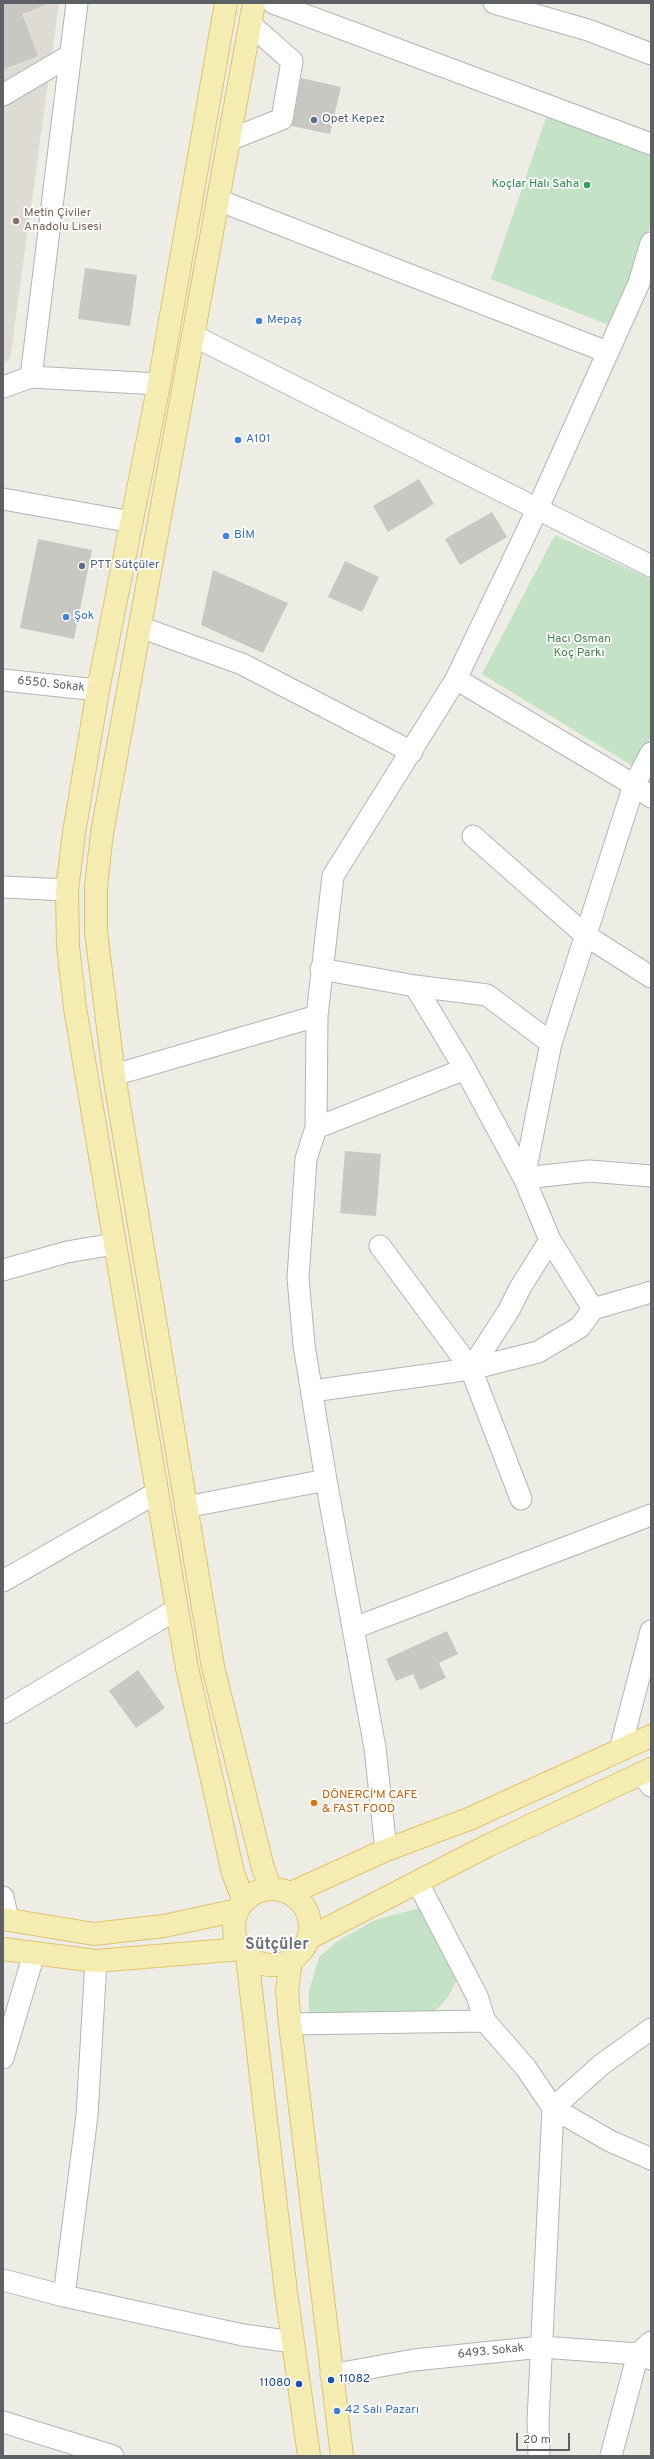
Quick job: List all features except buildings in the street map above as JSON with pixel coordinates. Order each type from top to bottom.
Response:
[{"type":"main road","points":[[226,3],[159,384],[98,690],[74,833],[68,890],[68,946],[75,1008],[156,1493],[187,1668],[241,1906]]},
{"type":"main road","points":[[3,1949],[96,1961],[244,1953],[255,1961],[273,1965],[291,1960],[301,1951],[309,1938],[310,1923],[306,1908],[281,1891],[263,1868],[213,1667],[114,1075],[96,932],[96,887],[102,833],[254,3]]},
{"type":"main road","points":[[309,2456],[293,2342],[244,1953],[234,1930],[241,1906],[252,1895],[281,1891],[469,1819],[651,1736]]},
{"type":"main road","points":[[309,1938],[489,1845],[648,1776]]},
{"type":"main road","points":[[5,1920],[94,1934],[164,1926],[241,1906]]},
{"type":"main road","points":[[291,1960],[287,1991],[290,2024],[321,2266],[331,2375],[342,2456]]},
{"type":"street","points":[[31,377],[76,3]]},
{"type":"street","points":[[272,3],[651,144]]},
{"type":"street","points":[[498,4],[588,30],[651,54]]},
{"type":"street","points":[[229,140],[282,119],[292,61],[250,24]]},
{"type":"street","points":[[3,95],[69,56]]},
{"type":"street","points":[[218,200],[607,352]]},
{"type":"street","points":[[386,1850],[375,1748],[326,1480],[312,1390],[298,1278],[306,1159],[316,1128],[317,1016],[321,969],[333,876],[412,752],[456,679],[536,510],[607,352],[645,287],[651,243]]},
{"type":"street","points":[[194,336],[536,510],[651,566]]},
{"type":"street","points":[[3,387],[31,377],[159,384]]},
{"type":"street","points":[[3,499],[132,522]]},
{"type":"street","points":[[140,627],[242,664],[412,752]]},
{"type":"street","points":[[456,679],[634,785],[651,797]]},
{"type":"street","name":"6550. Sokak","points":[[3,680],[98,690]]},
{"type":"street","points":[[524,1178],[551,1043],[634,785],[651,754]]},
{"type":"street","points":[[473,836],[585,935],[651,977]]},
{"type":"street","points":[[3,887],[68,890]]},
{"type":"street","points":[[321,969],[415,986],[487,995],[551,1043]]},
{"type":"street","points":[[415,986],[464,1069],[524,1178],[550,1240],[593,1309]]},
{"type":"street","points":[[114,1075],[317,1016]]},
{"type":"street","points":[[316,1128],[464,1069]]},
{"type":"street","points":[[524,1178],[589,1171],[651,1176]]},
{"type":"street","points":[[471,1369],[509,1310],[520,1288],[550,1240]]},
{"type":"street","points":[[3,1270],[67,1252],[114,1244]]},
{"type":"street","points":[[380,1246],[471,1369],[521,1499]]},
{"type":"street","points":[[312,1390],[471,1369],[538,1352],[580,1327],[593,1309],[651,1292]]},
{"type":"street","points":[[186,1507],[326,1480]]},
{"type":"street","points":[[3,1581],[156,1493]]},
{"type":"street","points":[[354,1628],[651,1516]]},
{"type":"street","points":[[3,1713],[177,1609]]},
{"type":"street","points":[[620,1750],[651,1631]]},
{"type":"street","points":[[418,1883],[477,1996],[485,2021],[526,2068],[553,2108],[610,2141],[651,2159]]},
{"type":"street","points":[[3,1897],[5,1920]]},
{"type":"street","points":[[3,2058],[34,1954]]},
{"type":"street","points":[[64,2296],[87,2115],[96,1961]]},
{"type":"street","points":[[290,2024],[485,2021]]},
{"type":"street","points":[[539,2456],[538,2421],[553,2108],[602,2065],[651,2029]]},
{"type":"street","points":[[3,2280],[64,2296],[243,2335],[293,2342]]},
{"type":"street","name":"6493. Sokak","points":[[331,2375],[414,2360],[542,2347],[647,2352]]},
{"type":"street","points":[[611,2456],[647,2352]]},
{"type":"street","points":[[3,2422],[113,2456]]},
{"type":"shaded area","name":"Metin Çiviler Anadolu Lisesi","points":[[3,3],[59,3],[10,359],[3,362]]},
{"type":"green space","name":"Koçlar Halı Saha","points":[[548,112],[651,147],[651,224],[614,327],[491,279]]},
{"type":"green space","name":"Hacı Osman Koç Parkı","points":[[555,535],[651,579],[651,737],[636,768],[482,674]]},
{"type":"green space","points":[[423,1907],[459,1975],[448,1997],[430,2017],[309,2016],[309,1991],[319,1957],[336,1942],[375,1920]]},
{"type":"place","name":"Opet Kepez","points":[[314,120]]},
{"type":"place","name":"Koçlar Halı Saha","points":[[587,185]]},
{"type":"place","name":"Metin Çiviler Anadolu Lisesi","points":[[16,221]]},
{"type":"place","name":"Mepaş","points":[[259,321]]},
{"type":"place","name":"A101","points":[[238,440]]},
{"type":"place","name":"BİM","points":[[226,536]]},
{"type":"place","name":"PTT Sütçüler","points":[[82,566]]},
{"type":"place","name":"Şok","points":[[66,617]]},
{"type":"place","name":"DÖNERCİ'M CAFE & FAST FOOD","points":[[314,1803]]},
{"type":"place","name":"11082","points":[[331,2380]]},
{"type":"place","name":"11080","points":[[299,2384]]},
{"type":"place","name":"42 Salı Pazarı","points":[[337,2411]]},
{"type":"district","name":"Sütçüler","points":[[277,1946]]}]
